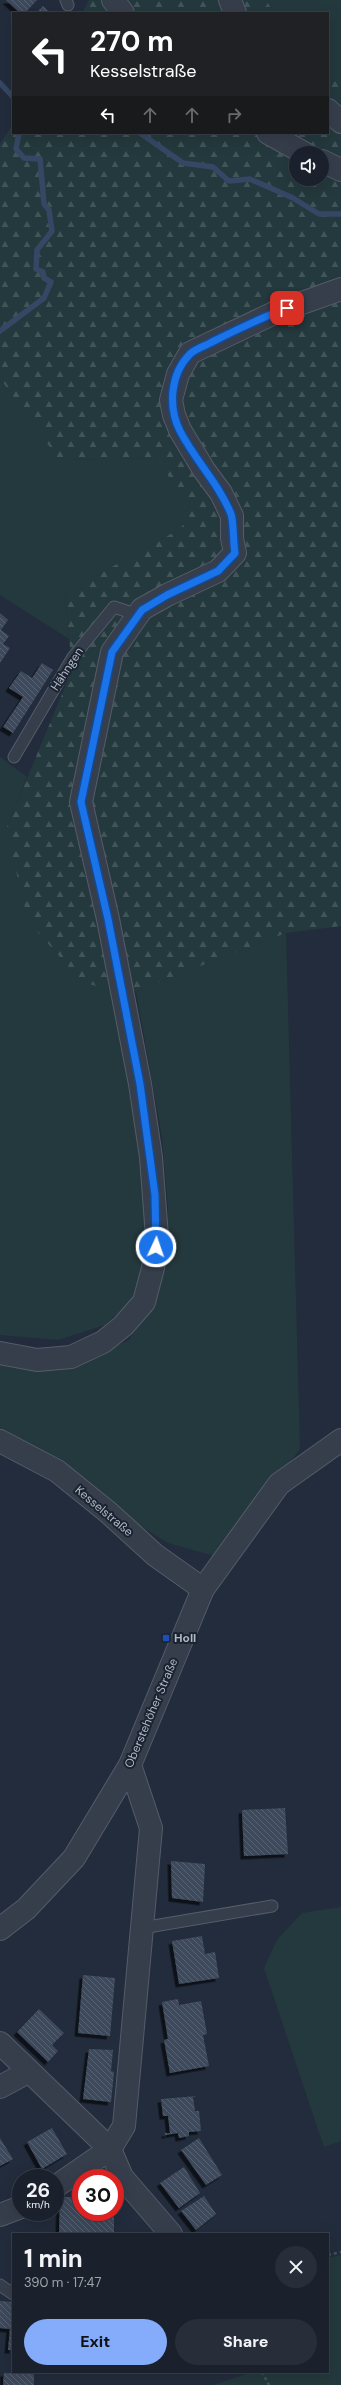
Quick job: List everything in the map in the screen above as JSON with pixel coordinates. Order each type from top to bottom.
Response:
[{"type":"street","points":[[113,0],[122,12]]},
{"type":"street","points":[[230,0],[235,12]]},
{"type":"street","points":[[329,111],[341,122]]},
{"type":"street","points":[[270,134],[291,146]]},
{"type":"street","points":[[329,164],[341,170]]},
{"type":"street","points":[[0,1354],[38,1360],[72,1357],[103,1342],[123,1326],[144,1302],[153,1268],[157,1237],[155,1195],[141,1091],[108,919],[81,802],[112,652],[142,610],[167,595],[218,571],[235,553],[232,538],[232,516],[221,493],[204,470],[180,430],[174,415],[171,400],[178,374],[190,353],[274,313],[341,289]]},
{"type":"street","name":"Oberstehöher Straße","points":[[0,1929],[26,1909],[74,1858],[130,1765],[203,1589],[280,1484],[341,1440]]},
{"type":"street","name":"Kesselstraße","points":[[0,1441],[56,1472],[109,1513],[155,1555],[203,1589]]},
{"type":"street","points":[[64,2181],[110,2149],[124,2126],[151,1828],[130,1765]]},
{"type":"street","points":[[0,2043],[28,2072],[110,2149],[122,2177],[170,2233]]},
{"type":"street","points":[[0,2087],[28,2072]]},
{"type":"lane","name":"Hähngen","points":[[14,757],[73,657],[114,607],[138,615]]},
{"type":"lane","points":[[142,1928],[272,1906]]},
{"type":"lane","points":[[0,2285],[12,2293]]},
{"type":"path","points":[[329,2255],[341,2252]]},
{"type":"path","points":[[263,2373],[269,2385]]},
{"type":"green space","points":[[89,0],[266,0],[273,12],[83,12]]},
{"type":"green space","points":[[266,0],[341,0],[341,66],[329,84],[329,12],[273,12]]},
{"type":"green space","points":[[341,66],[341,926],[286,933],[136,991],[114,991],[82,982],[28,921],[6,829],[72,670],[65,593],[178,530],[190,518],[176,488],[157,458],[59,460],[2,381],[0,382],[0,144],[12,126],[12,134],[329,134],[329,84]]},
{"type":"green space","points":[[2,380],[59,460],[157,458],[176,488],[191,518],[178,530],[65,593],[69,639],[0,595],[0,382]]},
{"type":"green space","points":[[0,757],[27,777],[6,829],[114,991],[141,1162],[147,1236],[142,1270],[132,1301],[105,1325],[58,1340],[0,1335]]},
{"type":"green space","points":[[286,933],[300,1449],[218,1557],[168,1543],[0,1439],[0,1355],[58,1365],[128,1341],[154,1301],[166,1252],[168,1208],[162,1137],[136,991]]},
{"type":"green space","points":[[341,1907],[341,2141],[324,2147],[264,1968],[277,1940],[302,1913]]},
{"type":"green space","points":[[341,2255],[341,2385],[213,2385],[250,2373],[329,2373],[329,2258]]},
{"type":"building","points":[[6,0],[37,0],[26,12],[19,12]]},
{"type":"building","points":[[43,6],[49,12],[37,12]]},
{"type":"building","points":[[0,613],[8,620],[1,630],[9,636],[3,644],[10,648],[0,663]]},
{"type":"building","points":[[42,663],[53,670],[13,733],[3,727],[23,697],[9,688],[21,671],[32,678]]},
{"type":"building","points":[[285,1808],[288,1854],[244,1856],[242,1810]]},
{"type":"building","points":[[171,1861],[205,1864],[203,1902],[172,1898]]},
{"type":"building","points":[[202,1936],[205,1954],[215,1952],[219,1978],[179,1984],[172,1941]]},
{"type":"building","points":[[83,1975],[115,1978],[110,2036],[78,2033]]},
{"type":"building","points":[[178,1999],[179,2005],[201,2001],[207,2034],[203,2035],[209,2066],[170,2073],[164,2040],[168,2039],[162,2002]]},
{"type":"building","points":[[39,2009],[64,2033],[52,2045],[58,2051],[48,2062],[17,2032]]},
{"type":"building","points":[[89,2049],[113,2050],[111,2071],[114,2072],[111,2102],[83,2099]]},
{"type":"building","points":[[197,2096],[193,2097],[195,2111],[199,2111],[201,2131],[189,2132],[189,2136],[179,2138],[178,2133],[165,2135],[165,2133],[170,2133],[168,2116],[163,2116],[161,2099]]},
{"type":"building","points":[[52,2128],[67,2154],[42,2169],[27,2142]]},
{"type":"building","points":[[0,2138],[13,2159],[0,2166]]},
{"type":"building","points":[[199,2138],[222,2175],[206,2185],[181,2150]]},
{"type":"building","points":[[184,2167],[200,2193],[179,2208],[160,2183]]},
{"type":"building","points":[[204,2196],[216,2214],[196,2230],[181,2211]]},
{"type":"building","points":[[64,2197],[72,2197],[72,2221],[114,2221],[114,2233],[59,2233],[59,2221],[64,2221]]},
{"type":"building","points":[[0,2301],[12,2302],[12,2350],[8,2350],[10,2329],[0,2328]]},
{"type":"building","points":[[4,2373],[34,2374],[34,2385],[3,2385]]},
{"type":"waterway","points":[[0,83],[12,96]]},
{"type":"waterway","points":[[0,331],[44,298],[51,282],[44,278],[43,272],[36,269],[37,250],[52,231],[49,210],[44,204],[40,159],[24,158],[16,149],[19,134]]},
{"type":"waterway","points":[[141,134],[183,163],[213,167],[229,181],[250,179],[293,198],[319,214],[341,214]]},
{"type":"place","name":"Holl","points":[[166,1638]]},
{"type":"route","points":[[156,1247],[155,1195],[140,1084],[108,919],[81,802],[112,652],[142,610],[167,595],[218,571],[235,553],[232,538],[232,516],[221,493],[204,470],[180,430],[174,415],[171,400],[178,374],[190,353],[287,308]]}]
